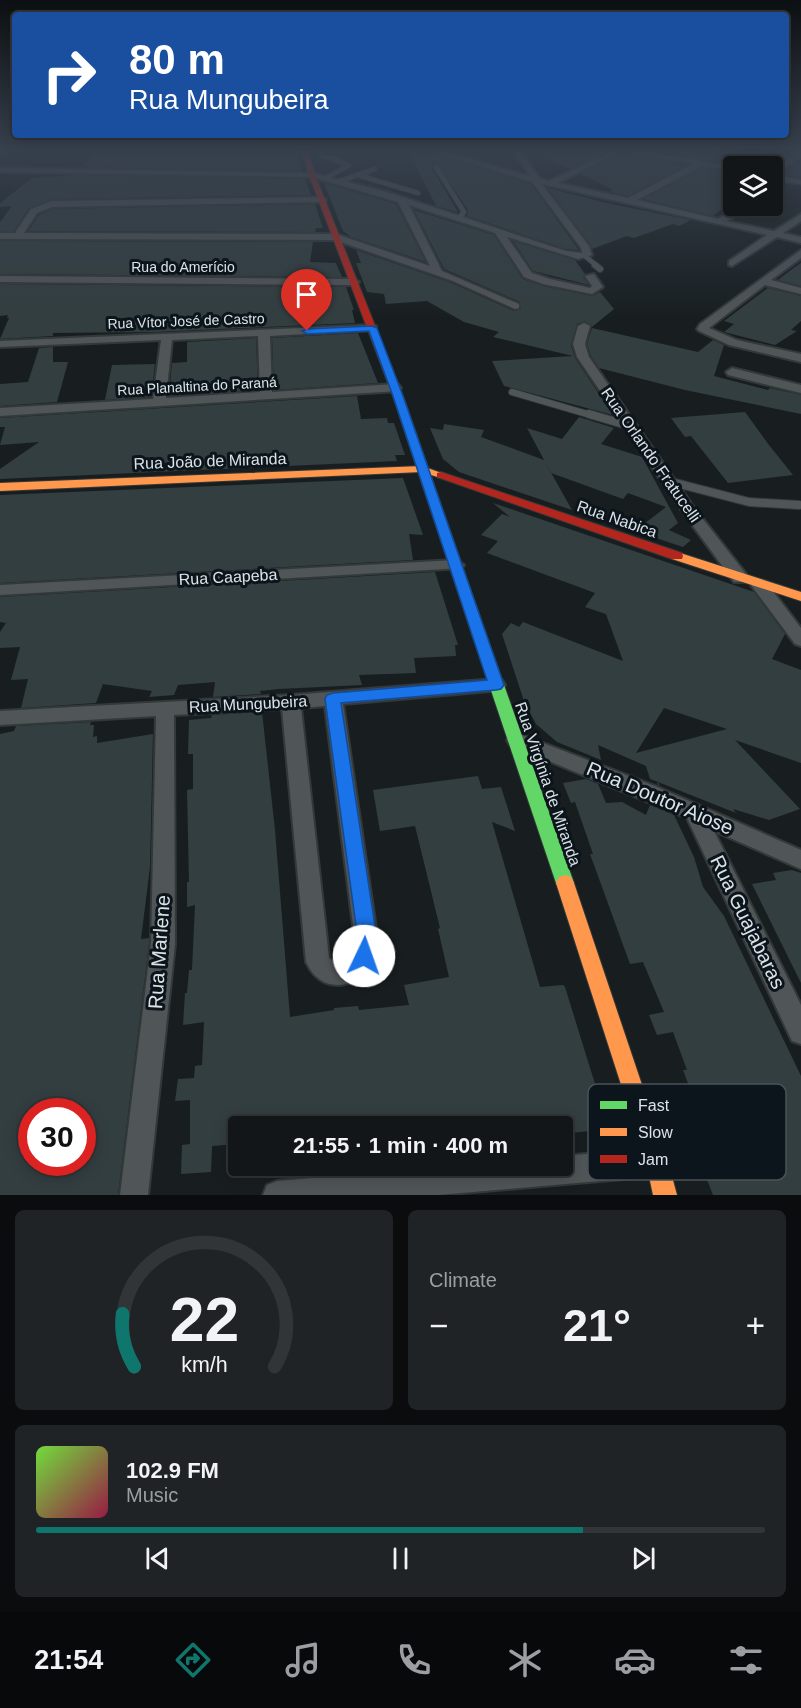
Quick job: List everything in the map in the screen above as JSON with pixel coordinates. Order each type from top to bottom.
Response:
[{"type":"street","points":[[18,236],[30,212],[39,207]]},
{"type":"street","name":"Rua Virgínia de Miranda","points":[[325,207],[395,388],[496,685],[517,740],[631,1084]]},
{"type":"street","points":[[405,207],[438,272]]},
{"type":"street","points":[[423,207],[564,253],[585,256],[588,253],[586,248],[555,207]]},
{"type":"street","points":[[653,207],[801,240]]},
{"type":"street","points":[[719,222],[729,216]]},
{"type":"street","points":[[732,263],[801,218]]},
{"type":"street","points":[[498,231],[532,278],[589,291],[598,287],[590,276]]},
{"type":"street","points":[[0,236],[336,237],[438,272],[515,306]]},
{"type":"street","points":[[801,253],[704,326],[704,332],[722,339],[801,358]]},
{"type":"street","name":"Rua do Amerício","points":[[0,279],[354,282]]},
{"type":"street","name":"Rua do Amerício","points":[[0,284],[13,279]]},
{"type":"street","points":[[763,281],[801,291]]},
{"type":"street","name":"Rua Orlando Fratucelli","points":[[584,326],[579,345],[583,357],[668,481],[740,578]]},
{"type":"street","name":"Rua Vítor José de Castro","points":[[0,344],[372,328]]},
{"type":"street","points":[[264,333],[266,397]]},
{"type":"street","points":[[159,403],[167,336]]},
{"type":"street","points":[[732,372],[801,388]]},
{"type":"street","name":"Rua Planaltina do Paraná","points":[[0,412],[395,388]]},
{"type":"street","name":"Rua João de Miranda","points":[[0,487],[422,469]]},
{"type":"street","name":"Rua Nabica","points":[[422,469],[759,585],[801,597]]},
{"type":"street","name":"Rua Caapeba","points":[[0,590],[456,565]]},
{"type":"street","points":[[759,585],[801,640]]},
{"type":"street","name":"Rua Mungubeira","points":[[0,718],[291,702],[496,685]]},
{"type":"street","points":[[291,702],[316,956],[321,968],[335,974],[343,974],[351,971],[364,956],[366,933],[333,699]]},
{"type":"street","name":"Rua Marlene","points":[[135,1195],[163,944],[165,709]]},
{"type":"street","name":"Rua Doutor Aiose","points":[[517,740],[801,860]]},
{"type":"street","name":"Rua Guajabaras","points":[[694,813],[801,1032]]},
{"type":"street","points":[[277,1195],[588,1168]]},
{"type":"street","name":"Rua Virgínia de Miranda","points":[[661,1180],[665,1195]]},
{"type":"lane","points":[[459,218],[464,212],[461,207]]},
{"type":"lane","points":[[585,256],[600,269]]},
{"type":"lane","points":[[512,392],[630,426]]},
{"type":"lane","points":[[668,481],[758,505],[799,506]]},
{"type":"building","points":[[11,207],[32,207],[14,231],[0,231],[0,222]]},
{"type":"building","points":[[316,207],[323,228],[316,228],[315,232],[28,231],[39,215],[52,209]]},
{"type":"building","points":[[333,207],[397,207],[426,262],[351,237],[343,231]]},
{"type":"building","points":[[439,207],[455,207],[458,212]]},
{"type":"building","points":[[466,207],[548,207],[579,250],[566,249],[467,216]]},
{"type":"building","points":[[562,207],[626,207],[691,220],[679,226],[673,224],[634,238],[627,236],[592,249]]},
{"type":"building","points":[[675,207],[723,207],[713,216]]},
{"type":"building","points":[[414,210],[494,235],[523,279],[543,286],[592,296],[600,292],[614,309],[592,327],[585,321],[577,324],[571,345],[575,358],[613,415],[504,386],[492,361],[573,356],[493,337],[499,332],[464,322],[427,301],[386,304],[384,294],[367,292],[356,263],[361,263],[356,250],[452,283],[514,311],[521,309],[520,302],[444,269]]},
{"type":"building","points":[[0,241],[313,242],[310,262],[336,263],[342,277],[0,274]]},
{"type":"building","points":[[513,241],[575,260],[585,274],[583,277],[589,285],[533,271]]},
{"type":"building","points":[[801,263],[801,286],[778,280],[787,273]]},
{"type":"building","points":[[0,284],[346,287],[354,310],[352,310],[355,323],[153,332],[53,333],[53,336],[0,339],[9,318],[7,318],[8,315],[0,316]]},
{"type":"building","points":[[768,288],[801,296],[801,321],[791,330],[797,331],[775,345],[724,332],[734,324],[724,321]]},
{"type":"building","points":[[592,328],[698,352],[713,340],[724,345],[714,376],[768,390],[770,388],[801,395],[801,414],[685,390],[599,368],[587,344]]},
{"type":"building","points":[[358,333],[378,383],[274,390],[272,338]]},
{"type":"building","points":[[256,338],[258,390],[169,396],[172,363],[187,362],[187,342]]},
{"type":"building","points":[[53,347],[53,362],[68,362],[57,402],[0,406],[0,384],[28,382],[39,348]]},
{"type":"building","points":[[155,364],[151,397],[105,400],[112,365]]},
{"type":"building","points":[[357,396],[361,419],[387,418],[388,423],[394,423],[405,455],[395,455],[397,461],[0,479],[0,469],[39,442],[0,445],[5,427],[0,427],[0,418]]},
{"type":"building","points":[[745,412],[793,475],[728,483],[691,436],[685,437],[671,418]]},
{"type":"building","points":[[579,417],[614,428],[601,444],[642,457],[678,523],[669,530],[691,540],[683,547],[635,531],[666,507],[628,493],[623,499],[551,473],[527,428],[562,439]]},
{"type":"building","points":[[444,424],[484,430],[481,437],[544,460],[572,510],[459,472],[443,459],[430,428],[443,430]]},
{"type":"building","points":[[403,478],[423,535],[409,534],[413,560],[0,583],[0,495]]},
{"type":"building","points":[[493,503],[754,592],[785,634],[772,659],[801,670],[801,763],[735,740],[800,809],[769,820],[733,809],[736,813],[650,779],[646,766],[598,745],[601,760],[557,742],[536,724],[524,701],[502,634],[511,623],[519,627],[523,622],[623,661],[606,614],[585,607],[595,593],[487,553],[498,541],[481,535],[502,514],[510,517]],"holes":[[[664,708],[727,729],[636,753]]]},
{"type":"building","points":[[435,572],[458,645],[455,645],[456,656],[414,658],[416,673],[359,675],[362,685],[279,689],[260,691],[261,694],[213,697],[215,682],[178,685],[174,695],[149,697],[152,691],[103,684],[96,703],[21,708],[28,679],[11,680],[20,647],[0,648],[0,632],[6,623],[0,622],[0,597]]},
{"type":"building","points":[[262,712],[275,830],[290,1017],[334,1010],[334,1008],[358,1006],[359,1010],[409,1005],[404,985],[449,977],[438,929],[440,928],[415,826],[380,831],[373,790],[478,776],[482,789],[501,787],[515,831],[492,822],[540,987],[563,985],[565,987],[595,1084],[588,1084],[588,1131],[573,1133],[573,1116],[228,1116],[228,1145],[212,1146],[211,1172],[181,1174],[182,1145],[190,1144],[190,1100],[175,1101],[178,1079],[194,1078],[195,1066],[202,1065],[204,1022],[183,1025],[185,993],[187,993],[189,970],[192,970],[195,905],[187,907],[187,882],[189,882],[187,790],[193,789],[193,754],[188,754],[189,720],[211,718],[212,715]]},
{"type":"building","points":[[91,722],[90,725],[94,725],[93,737],[97,736],[97,743],[153,734],[150,867],[141,939],[149,938],[149,944],[118,1195],[0,1195],[0,734],[14,731],[16,726]]},
{"type":"building","points":[[586,779],[598,784],[606,803],[622,802],[646,815],[650,805],[674,815],[694,857],[703,887],[724,916],[801,1076],[801,1195],[713,1195],[707,1180],[786,1180],[786,1084],[688,1084],[683,1070],[687,1070],[673,1032],[657,1035],[649,1015],[664,1012],[643,962],[630,964],[590,854],[593,854],[575,802],[571,803],[563,783]]},
{"type":"building","points":[[792,870],[801,873],[801,983],[752,884],[776,880],[773,873]]},
{"type":"traffic: fast","points":[[479,634],[565,883]]},
{"type":"traffic: slow","points":[[0,487],[422,469],[441,475]]},
{"type":"traffic: slow","points":[[677,556],[801,597]]},
{"type":"traffic: slow","points":[[565,883],[631,1084]]},
{"type":"traffic: slow","points":[[661,1180],[665,1195]]},
{"type":"traffic: jam","points":[[324,207],[398,396],[479,634]]},
{"type":"traffic: jam","points":[[441,475],[677,556]]},
{"type":"route","points":[[307,331],[372,328],[398,396],[496,685],[333,699],[366,933],[364,956]]}]
